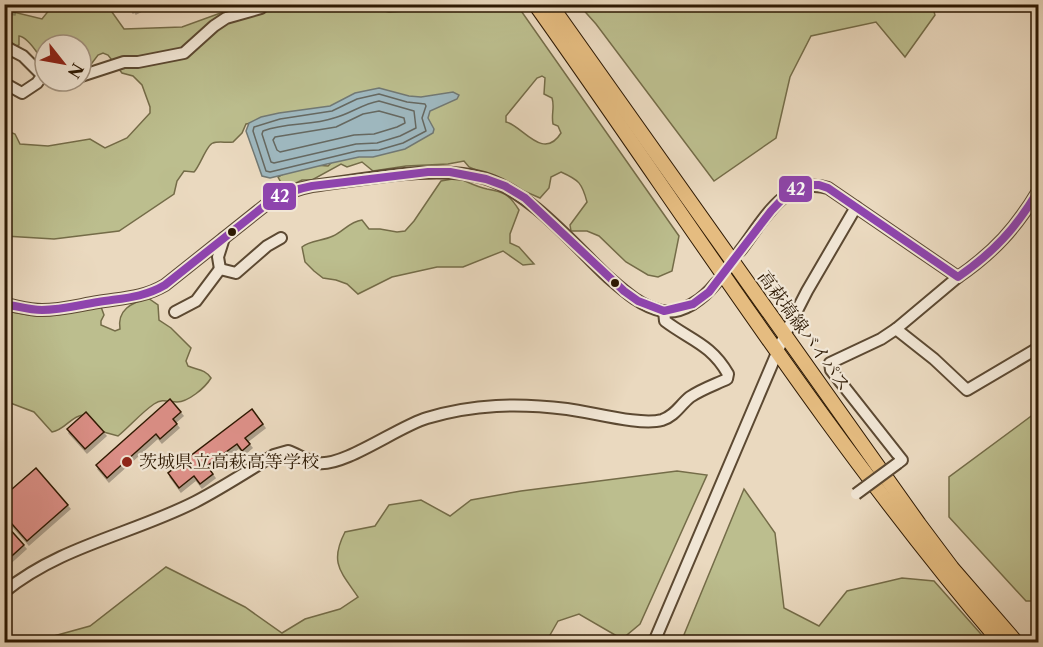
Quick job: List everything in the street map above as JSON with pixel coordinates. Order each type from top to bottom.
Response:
[{"type":"main road","name":"高萩塙線バイパス","points":[[535,4],[600,84],[784,334],[948,572],[1000,642]]},
{"type":"main road","name":"高萩塙線バイパス","points":[[550,4],[600,84],[777,351],[910,533],[1016,642]]},
{"type":"street","points":[[93,72],[124,62],[138,62],[184,53],[226,18],[261,8],[265,4]]},
{"type":"street","points":[[4,46],[23,56],[33,66]]},
{"type":"street","points":[[4,83],[22,93],[33,85]]},
{"type":"street","points":[[4,304],[40,310],[60,309],[100,301],[130,299],[152,293],[268,203],[296,188],[428,172],[486,178],[525,198],[624,291],[638,301],[664,311],[693,304],[716,284]]},
{"type":"street","points":[[740,251],[779,201],[797,188],[811,185],[828,188],[958,277]]},
{"type":"street","points":[[854,495],[902,460],[831,370],[830,363],[862,349],[896,329],[982,260],[1016,226],[1038,191]]},
{"type":"street","points":[[654,642],[784,334],[856,207]]},
{"type":"street","points":[[176,312],[196,301],[220,269],[218,257],[224,238]]},
{"type":"street","points":[[220,269],[236,273],[267,246],[281,238]]},
{"type":"street","points":[[4,592],[22,577],[54,560],[194,502],[274,455],[288,451],[318,463],[337,460],[423,419],[467,407],[490,405],[564,409],[646,422],[662,420],[673,414],[698,392],[727,379],[728,374],[702,343],[665,321],[664,311]]},
{"type":"street","points":[[896,329],[934,359],[967,390],[1038,348]]},
{"type":"green space","points":[[54,4],[107,5],[124,29],[182,27],[226,11],[266,11],[311,5],[374,5],[375,9],[389,12],[406,11],[409,5],[517,5],[679,236],[672,271],[658,277],[648,275],[626,262],[599,236],[587,231],[571,231],[570,225],[587,202],[579,183],[561,172],[551,177],[549,188],[540,198],[469,167],[464,161],[373,171],[362,162],[347,167],[341,164],[312,180],[302,180],[288,187],[283,186],[278,177],[300,164],[328,166],[333,161],[252,123],[246,124],[242,133],[233,142],[211,144],[194,172],[184,171],[177,181],[174,194],[119,231],[54,239],[5,236],[5,130],[15,134],[20,144],[48,146],[90,139],[105,148],[127,138],[150,113],[150,107],[142,85],[133,76],[122,73],[108,55],[103,53],[98,55],[93,62],[93,33],[33,33],[33,47],[19,36],[19,45],[16,46],[10,41],[11,31],[5,24],[5,10],[42,19]],"holes":[[[542,76],[545,78],[544,94],[552,98],[553,124],[558,126],[561,133],[554,141],[547,144],[533,140],[506,122],[506,116],[537,78]]]},
{"type":"green space","points":[[579,5],[932,5],[935,15],[905,57],[876,22],[811,36],[790,77],[776,138],[714,181],[596,24]]},
{"type":"green space","points":[[458,178],[502,193],[512,200],[519,210],[510,234],[510,243],[519,247],[534,264],[523,265],[503,251],[463,267],[437,267],[392,277],[358,294],[347,284],[323,278],[305,262],[302,247],[333,236],[357,221],[362,220],[369,229],[405,231],[441,181]]},
{"type":"green space","points":[[148,298],[158,305],[159,320],[171,328],[191,348],[186,361],[188,366],[203,371],[211,378],[196,394],[177,402],[157,402],[118,436],[100,431],[83,415],[52,432],[34,412],[5,401],[5,310],[47,316],[100,304],[104,315],[101,325],[115,331],[120,329],[121,317],[126,308]]},
{"type":"green space","points":[[1038,411],[1038,601],[1026,601],[949,517],[949,477]]},
{"type":"green space","points":[[677,471],[707,475],[640,624],[622,639],[579,614],[558,621],[546,642],[32,642],[90,626],[166,567],[245,607],[282,633],[305,619],[340,609],[358,597],[339,567],[340,543],[345,532],[375,526],[389,505],[421,500],[450,516],[471,500],[521,491]]},
{"type":"green space","points":[[744,489],[775,533],[784,608],[819,626],[847,591],[902,578],[934,581],[988,642],[681,642]]},
{"type":"water","points":[[379,88],[409,96],[421,97],[453,92],[459,95],[457,99],[430,111],[428,118],[434,129],[433,133],[405,149],[373,157],[359,157],[270,178],[262,176],[246,131],[249,123],[261,117],[279,113],[330,106],[355,93]]},
{"type":"building","points":[[4,4],[14,4],[13,11],[4,10]]},
{"type":"building","points":[[128,4],[142,4],[142,6],[134,10]]},
{"type":"building","points":[[170,399],[181,412],[173,419],[177,424],[160,439],[156,434],[107,478],[96,465]]},
{"type":"building","points":[[252,409],[263,424],[245,438],[250,444],[242,451],[237,444],[207,466],[213,474],[200,484],[194,476],[179,488],[168,473]]},
{"type":"building","points":[[86,412],[104,432],[85,449],[67,429]]},
{"type":"building","points":[[36,468],[68,505],[27,541],[4,515],[4,496]]},
{"type":"building","points":[[7,526],[24,545],[4,563],[4,529]]},
{"type":"transit line","name":"42","points":[[4,304],[49,310],[149,293],[165,285],[268,203],[284,194],[312,186],[428,172],[450,172],[486,179],[505,186],[525,198],[624,291],[638,301],[664,311],[693,304],[709,292],[771,211],[789,192],[805,185],[819,185],[828,188],[958,277],[983,258],[1003,238],[1021,217],[1038,191]]},
{"type":"place","name":"茨城県立高萩高等学校","points":[[127,462]]}]
